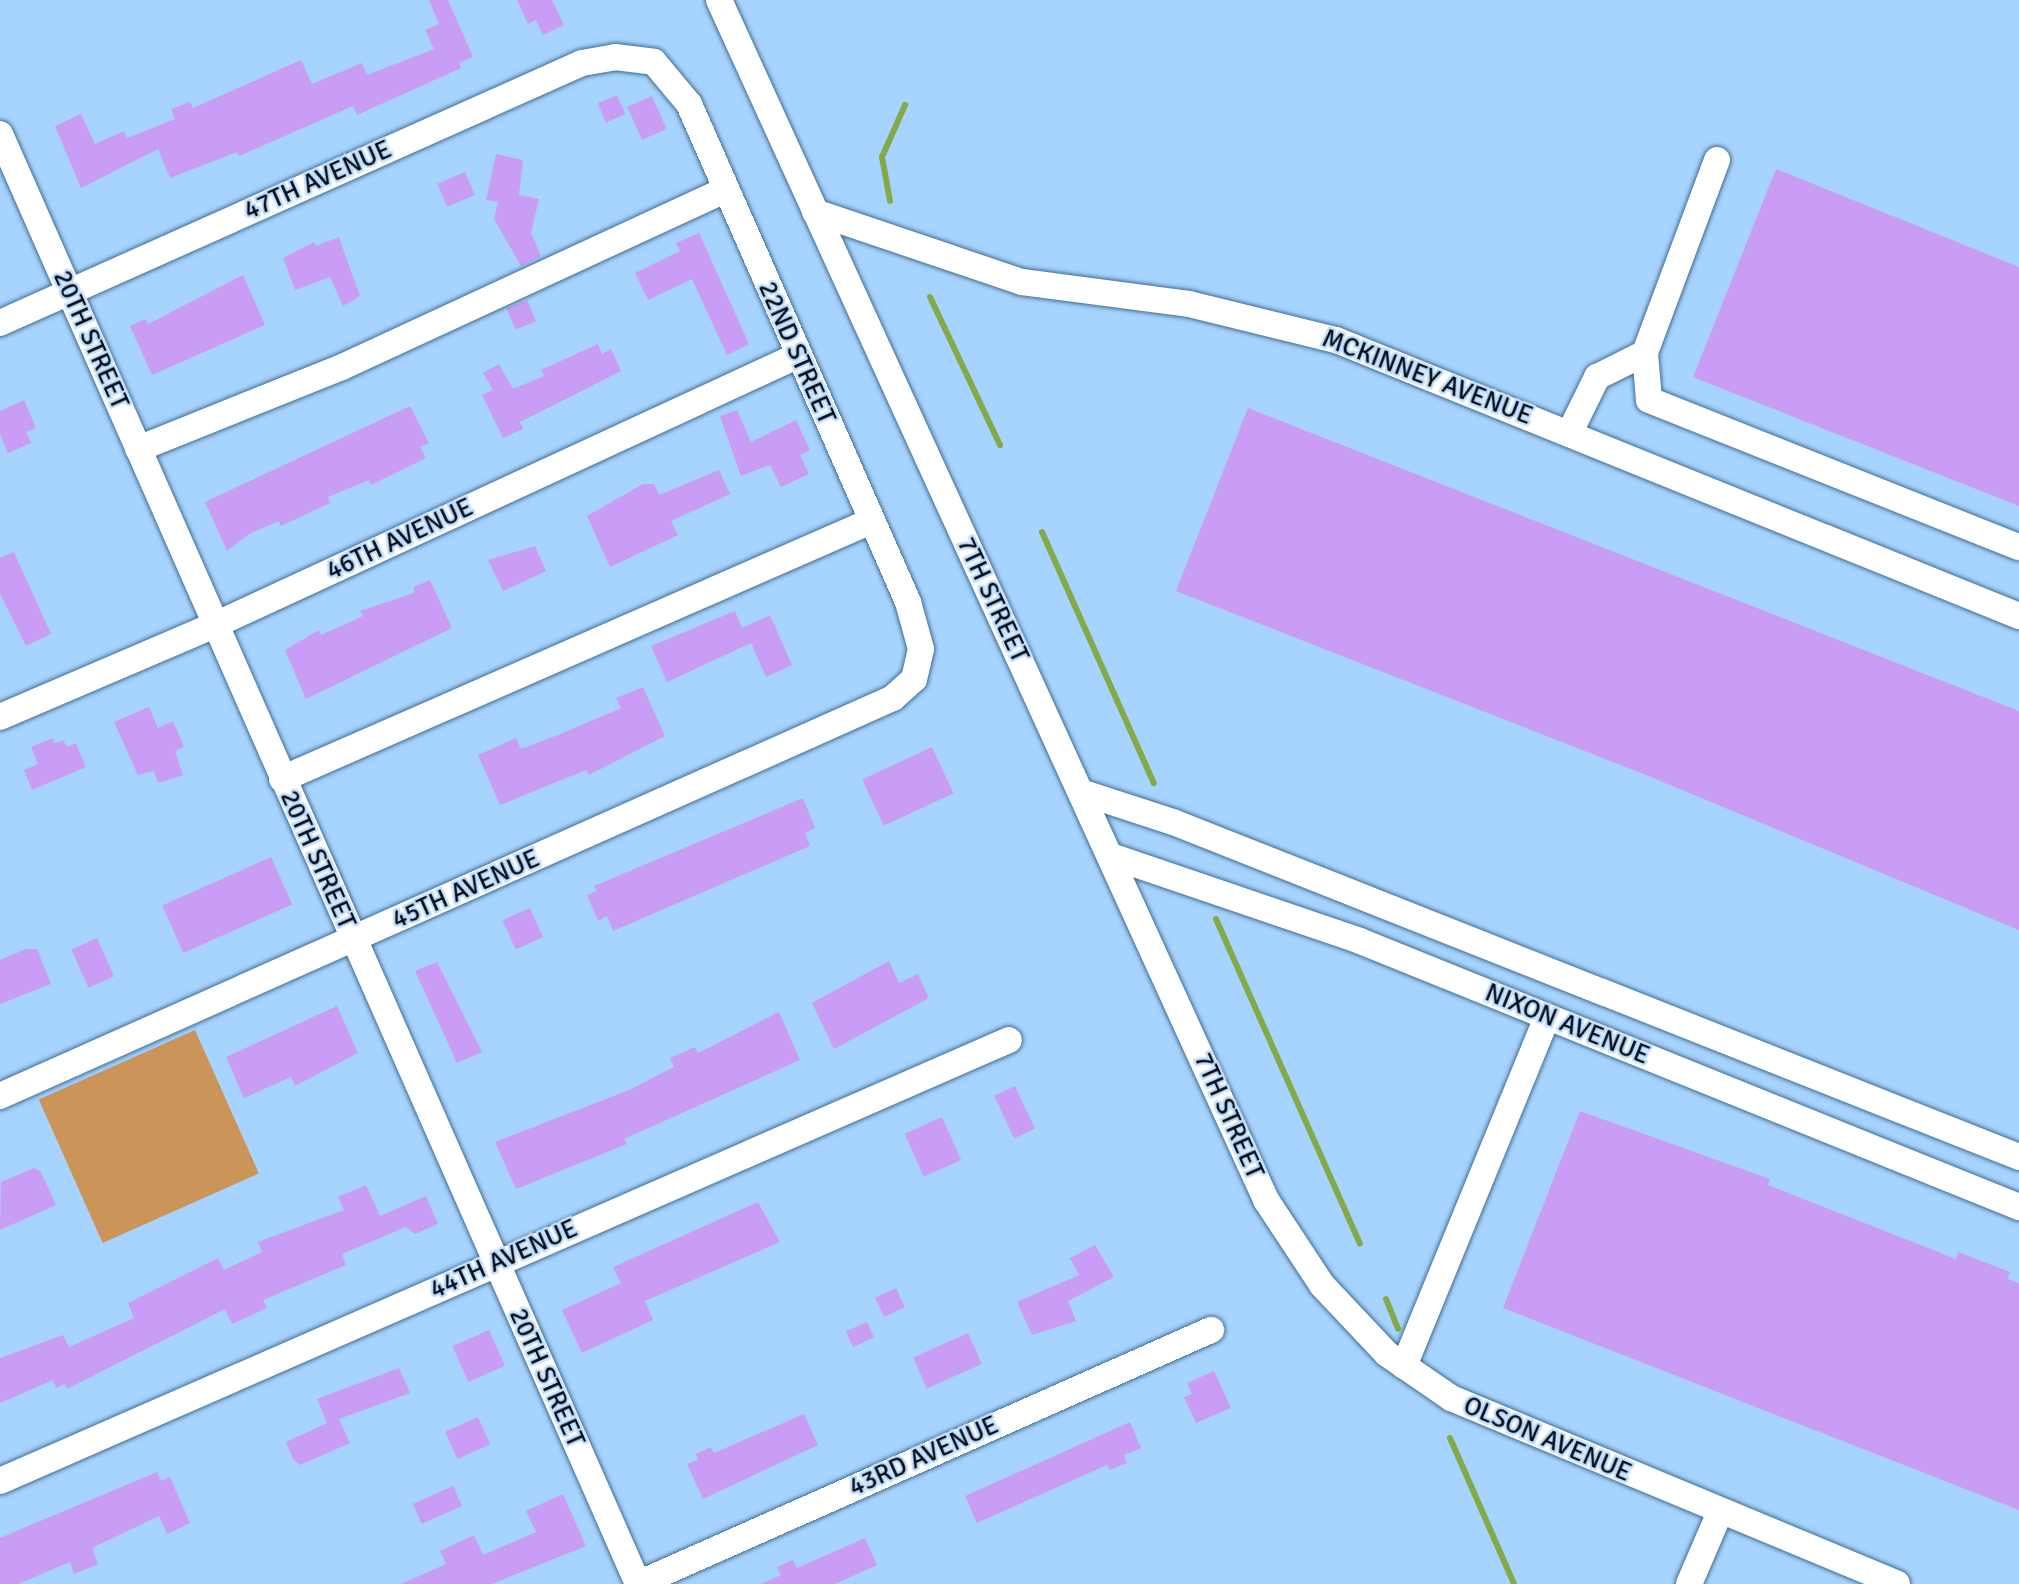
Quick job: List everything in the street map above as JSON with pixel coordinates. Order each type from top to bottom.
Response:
[{"type":"street","name":"7TH STREET","points":[[719,0],[1266,1200]]},
{"type":"street","name":"47TH AVENUE","points":[[0,323],[582,63],[615,57],[640,60]]},
{"type":"street","name":"22ND STREET","points":[[640,60],[654,62],[689,104],[797,356],[908,602],[921,649],[918,667]]},
{"type":"street","name":"20TH STREET","points":[[0,134],[638,1584]]},
{"type":"street","points":[[1717,160],[1645,353],[1649,400],[2019,547]]},
{"type":"street","points":[[138,449],[342,368],[725,190]]},
{"type":"street","name":"MCKINNEY AVENUE","points":[[815,212],[1022,282],[1189,304],[1336,340],[2019,616]]},
{"type":"street","points":[[1569,434],[1597,377],[1645,353]]},
{"type":"street","name":"46TH AVENUE","points":[[0,717],[215,625],[797,356]]},
{"type":"street","points":[[282,779],[871,522]]},
{"type":"street","name":"45TH AVENUE","points":[[0,1096],[353,941],[893,698],[914,679],[918,667]]},
{"type":"street","points":[[1081,792],[1174,822],[2019,1157]]},
{"type":"street","name":"NIXON AVENUE","points":[[1111,856],[1360,941],[2019,1207]]},
{"type":"street","points":[[1404,1366],[1547,1017]]},
{"type":"street","name":"44TH AVENUE","points":[[0,1481],[1009,1040]]},
{"type":"street","name":"OLSON AVENUE","points":[[1266,1200],[1322,1285],[1404,1366],[1451,1398],[1521,1432],[1897,1584]]},
{"type":"street","name":"43RD AVENUE","points":[[638,1584],[1211,1330]]},
{"type":"street","points":[[1689,1584],[1720,1512]]},
{"type":"shaded area","points":[[195,1030],[259,1173],[103,1243],[39,1100]]},
{"type":"building","points":[[429,0],[448,0],[473,57],[459,63],[461,68],[357,115],[353,106],[239,156],[237,152],[170,178],[158,149],[81,188],[55,126],[81,114],[95,144],[124,131],[127,138],[175,119],[171,109],[190,102],[193,108],[301,60],[312,84],[362,63],[367,75],[434,49],[425,30],[439,24]]},
{"type":"building","points":[[517,0],[552,0],[564,25],[543,35],[536,20],[528,24]]},
{"type":"building","points":[[617,95],[625,114],[606,123],[598,103]]},
{"type":"building","points":[[652,96],[667,129],[642,140],[627,107]]},
{"type":"building","points":[[496,154],[523,160],[519,195],[539,199],[531,233],[541,256],[521,266],[494,219],[498,202],[486,200]]},
{"type":"building","points":[[1776,169],[2019,267],[2019,506],[1693,377]]},
{"type":"building","points":[[465,172],[475,195],[447,207],[437,184]]},
{"type":"building","points":[[699,233],[749,344],[727,355],[692,279],[648,300],[635,273],[680,251],[676,243]]},
{"type":"building","points":[[339,237],[360,296],[343,306],[330,277],[295,290],[283,258],[314,242],[316,246]]},
{"type":"building","points":[[243,275],[265,325],[152,375],[130,326],[145,319],[148,324]]},
{"type":"building","points":[[527,300],[536,321],[516,330],[507,309]]},
{"type":"building","points":[[598,344],[602,354],[611,349],[621,371],[520,422],[523,429],[503,438],[482,395],[493,390],[483,373],[499,364],[513,389],[544,376],[541,370]]},
{"type":"building","points":[[24,400],[36,428],[26,432],[31,443],[8,453],[0,434],[0,411]]},
{"type":"building","points":[[410,406],[429,443],[420,447],[426,458],[371,485],[369,480],[328,497],[330,503],[281,526],[279,521],[249,534],[227,551],[205,502]]},
{"type":"building","points":[[1248,408],[2019,711],[2019,930],[1641,773],[1176,591]]},
{"type":"building","points":[[737,410],[751,442],[796,420],[810,450],[800,455],[809,474],[781,487],[770,465],[741,476],[720,416]]},
{"type":"building","points":[[719,470],[730,494],[671,521],[678,535],[610,567],[587,516],[643,484],[654,484],[659,495]]},
{"type":"building","points":[[535,546],[546,571],[503,591],[488,560]]},
{"type":"building","points":[[14,552],[51,634],[26,646],[0,594],[0,558]]},
{"type":"building","points":[[430,580],[452,628],[306,699],[285,650],[319,630],[321,635],[363,616],[360,611],[414,593],[414,587]]},
{"type":"building","points":[[735,611],[742,628],[770,615],[792,665],[766,677],[751,643],[667,682],[651,646]]},
{"type":"building","points":[[643,687],[665,736],[589,775],[586,770],[500,805],[478,755],[516,738],[521,749],[558,735],[621,708],[616,698]]},
{"type":"building","points":[[149,707],[158,728],[173,721],[184,747],[175,751],[183,775],[158,783],[154,771],[138,775],[114,722]]},
{"type":"building","points":[[53,738],[55,743],[63,740],[67,747],[76,743],[86,767],[32,790],[24,770],[38,764],[31,747]]},
{"type":"building","points":[[932,747],[954,793],[884,826],[862,780]]},
{"type":"building","points":[[803,798],[815,828],[805,833],[810,846],[613,931],[607,916],[598,921],[587,895],[597,891],[594,886]]},
{"type":"building","points":[[271,857],[292,905],[183,953],[162,905]]},
{"type":"building","points":[[530,908],[543,937],[516,949],[503,920]]},
{"type":"building","points":[[97,938],[114,976],[89,988],[71,949]]},
{"type":"building","points":[[26,949],[37,949],[51,984],[0,1004],[0,960]]},
{"type":"building","points":[[889,961],[899,983],[918,974],[929,998],[834,1049],[812,1003]]},
{"type":"building","points":[[437,962],[482,1052],[457,1063],[415,971]]},
{"type":"building","points":[[337,1006],[358,1053],[295,1086],[291,1077],[244,1098],[226,1057]]},
{"type":"building","points":[[779,1012],[800,1060],[624,1139],[627,1144],[516,1189],[495,1142],[629,1090],[674,1067],[670,1058],[695,1047],[698,1053]]},
{"type":"building","points":[[1015,1086],[1035,1129],[1014,1138],[994,1096]]},
{"type":"building","points":[[1580,1111],[1770,1179],[1768,1185],[1956,1259],[1958,1252],[2010,1272],[2007,1279],[2019,1283],[2019,1510],[1503,1308]]},
{"type":"building","points":[[942,1117],[961,1160],[924,1177],[905,1134]]},
{"type":"building","points":[[34,1168],[41,1172],[56,1205],[0,1230],[1,1182]]},
{"type":"building","points":[[366,1185],[380,1216],[426,1196],[438,1224],[415,1234],[406,1227],[342,1254],[346,1265],[263,1300],[267,1308],[232,1324],[225,1309],[67,1389],[65,1384],[56,1388],[53,1380],[0,1403],[0,1358],[63,1335],[69,1347],[134,1318],[128,1303],[218,1258],[224,1270],[262,1252],[258,1242],[344,1210],[338,1197]]},
{"type":"building","points":[[758,1202],[780,1242],[645,1301],[653,1320],[582,1353],[562,1310],[621,1283],[613,1267]]},
{"type":"building","points":[[1095,1245],[1114,1277],[1068,1301],[1076,1321],[1032,1335],[1017,1302],[1079,1275],[1070,1258]]},
{"type":"building","points":[[896,1288],[905,1307],[884,1317],[875,1298]]},
{"type":"building","points":[[867,1322],[874,1338],[853,1347],[846,1331]]},
{"type":"building","points":[[489,1330],[505,1366],[468,1382],[452,1346]]},
{"type":"building","points":[[968,1333],[982,1364],[927,1388],[913,1357]]},
{"type":"building","points":[[399,1368],[410,1393],[339,1419],[350,1443],[300,1465],[293,1459],[286,1442],[327,1423],[317,1399]]},
{"type":"building","points":[[1214,1371],[1231,1408],[1196,1423],[1184,1397],[1192,1394],[1187,1383]]},
{"type":"building","points":[[804,1414],[818,1445],[703,1499],[687,1464],[698,1460],[696,1454],[711,1447],[714,1453]]},
{"type":"building","points":[[478,1417],[490,1444],[457,1459],[445,1432]]},
{"type":"building","points":[[1130,1422],[1141,1448],[1124,1455],[1127,1463],[1110,1470],[1107,1465],[977,1523],[965,1496]]},
{"type":"building","points":[[157,1472],[161,1481],[170,1477],[190,1523],[167,1534],[159,1516],[92,1548],[98,1564],[74,1574],[70,1562],[18,1584],[0,1584],[0,1538]]},
{"type":"building","points":[[453,1486],[462,1506],[422,1524],[413,1504]]},
{"type":"building","points":[[563,1494],[586,1546],[492,1584],[401,1584],[446,1564],[440,1551],[474,1535],[483,1555],[536,1532],[526,1511]]},
{"type":"building","points":[[865,1538],[877,1565],[835,1584],[761,1584],[781,1575],[777,1567],[793,1560],[797,1568]]},
{"type":"waterway","points":[[890,201],[882,157],[905,105]]},
{"type":"waterway","points":[[930,297],[1000,445]]},
{"type":"waterway","points":[[1042,532],[1154,783]]},
{"type":"waterway","points":[[1216,919],[1360,1244]]},
{"type":"waterway","points":[[1386,1299],[1398,1329]]},
{"type":"waterway","points":[[1450,1438],[1514,1584]]}]
